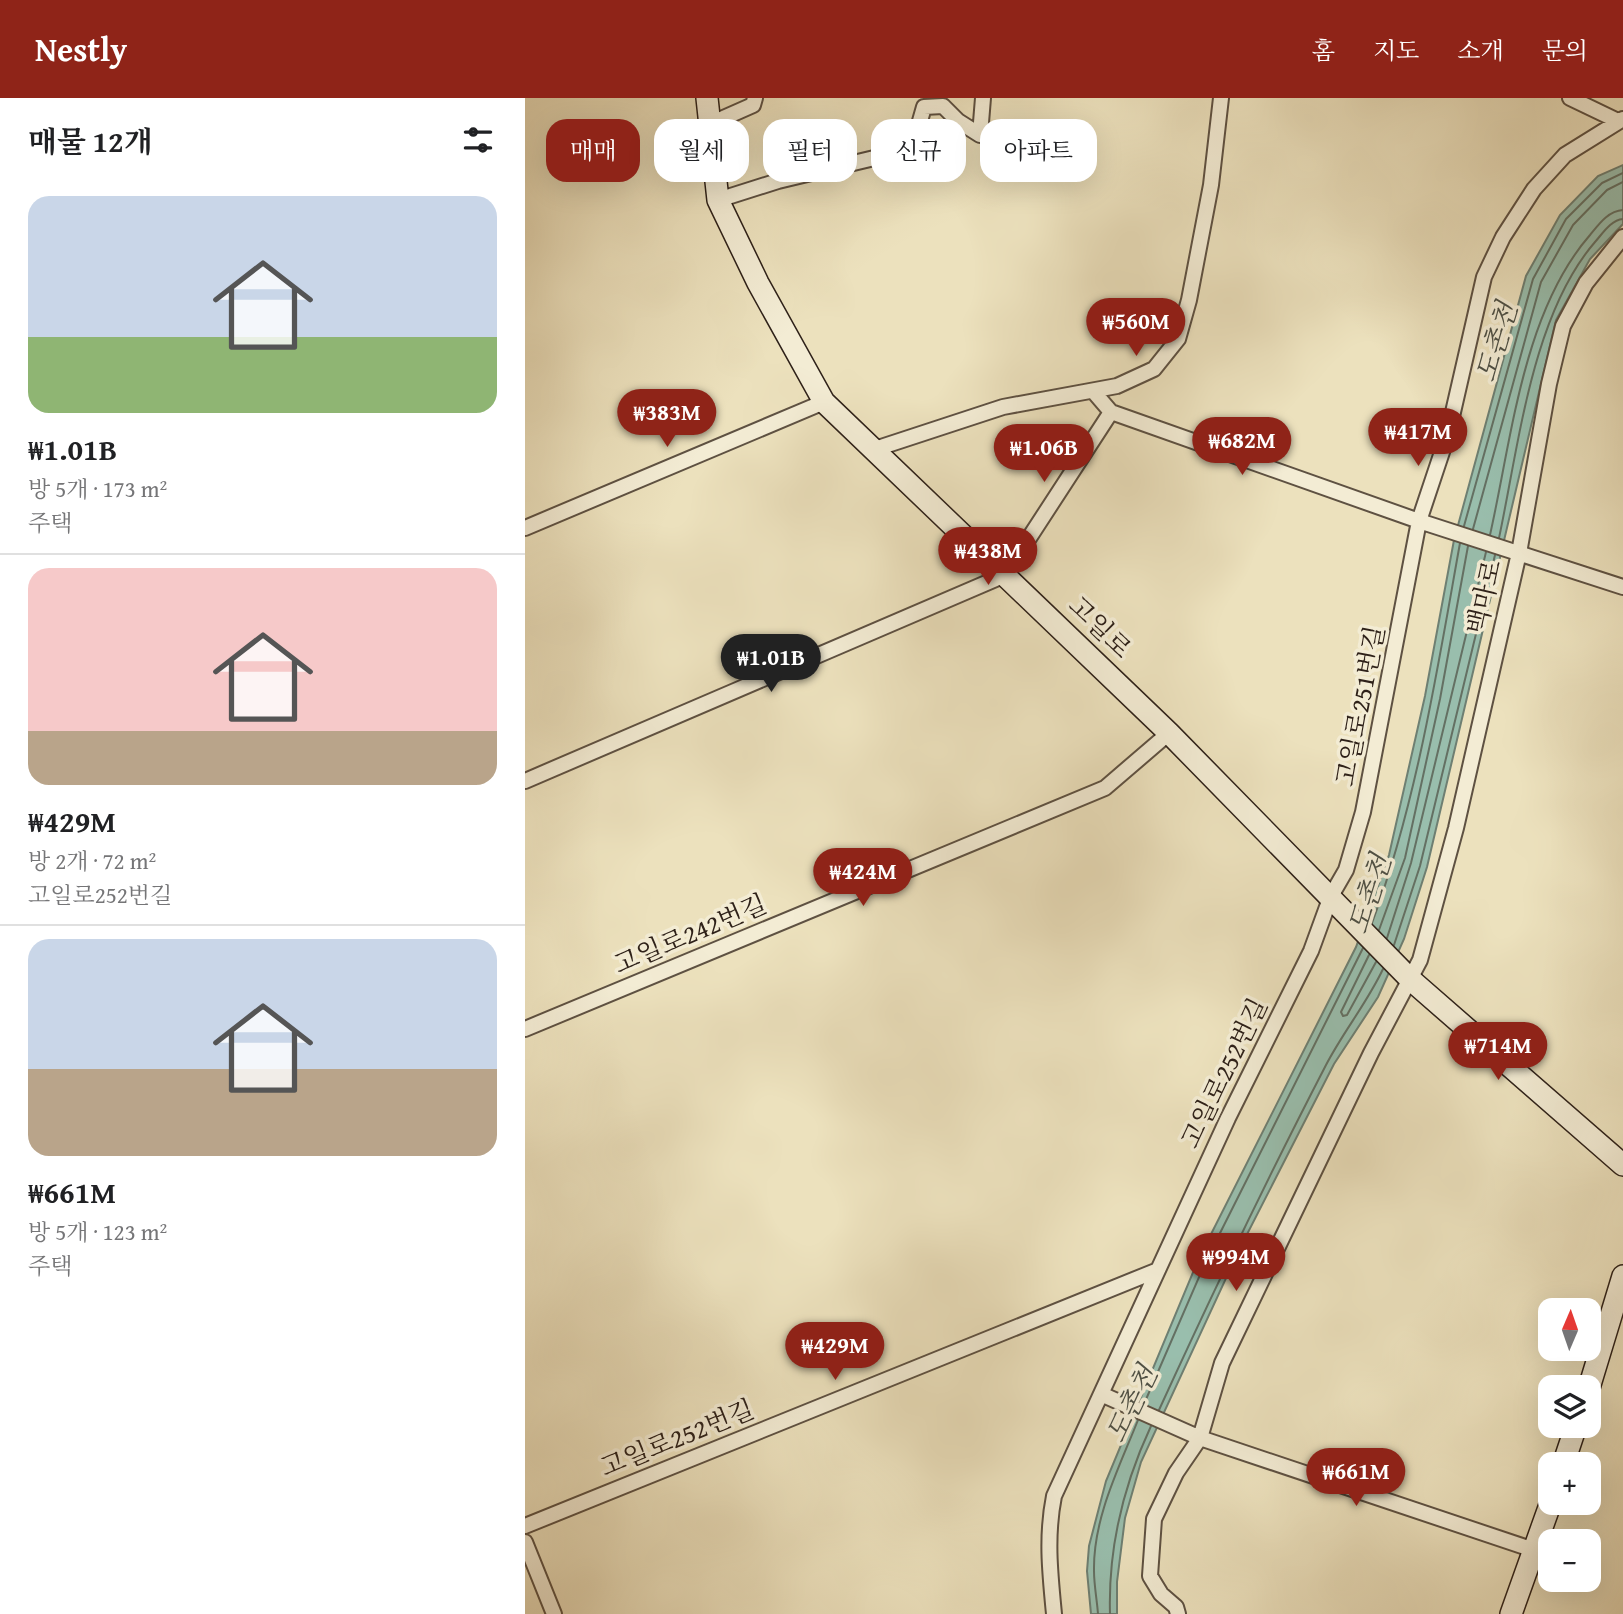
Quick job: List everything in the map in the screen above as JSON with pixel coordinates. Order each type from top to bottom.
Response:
[{"type":"street","name":"고일로","points":[[707,98],[709,119]]},
{"type":"street","points":[[722,119],[753,106],[755,98]]},
{"type":"street","points":[[718,200],[778,181],[912,149],[924,107],[943,106],[958,121],[980,135],[983,98]]},
{"type":"street","points":[[875,449],[1003,407],[1118,386],[1154,369],[1178,339],[1198,260],[1221,98]]},
{"type":"street","points":[[1570,98],[1620,120]]},
{"type":"street","name":"고일로251번길","points":[[1338,903],[1363,813],[1419,521],[1448,434],[1484,277],[1503,237],[1534,189],[1565,155],[1620,120]]},
{"type":"street","name":"고일로","points":[[716,182],[718,200],[758,283],[824,402],[1169,733],[1406,974]]},
{"type":"street","name":"백마로","points":[[1178,1614],[1176,1607],[1161,1594],[1150,1576],[1154,1519],[1195,1436],[1222,1363],[1371,1053],[1436,906],[1516,551],[1563,326],[1586,283],[1623,237]]},
{"type":"street","points":[[1093,391],[1111,412],[1419,521],[1623,587]]},
{"type":"street","points":[[525,528],[824,402]]},
{"type":"street","points":[[525,781],[1005,575],[1111,412]]},
{"type":"street","name":"고일로242번길","points":[[525,1029],[1105,789],[1169,733]]},
{"type":"street","name":"고일로252번길","points":[[1054,1614],[1048,1560],[1048,1524],[1054,1496],[1228,1118],[1311,951],[1338,903]]},
{"type":"street","points":[[1406,974],[1623,1165]]},
{"type":"street","name":"고일로252번길","points":[[525,1526],[1158,1270]]},
{"type":"street","points":[[1593,1375],[1623,1276]]},
{"type":"street","points":[[1101,1394],[1195,1436],[1534,1550]]},
{"type":"street","points":[[1511,1614],[1546,1515]]},
{"type":"street","points":[[525,1542],[554,1614]]},
{"type":"water","points":[[1623,165],[1623,224],[1590,259],[1556,320],[1427,867],[1404,939],[1378,997],[1334,1064],[1240,1248],[1141,1462],[1125,1518],[1117,1582],[1117,1614],[1091,1614],[1087,1571],[1089,1546],[1106,1481],[1199,1258],[1356,947],[1389,855],[1425,696],[1454,540],[1526,276],[1560,215],[1598,176]]},
{"type":"water label","name":"도촌천","points":[[1496,342]]},
{"type":"water label","name":"도촌천","points":[[1369,894]]},
{"type":"water label","name":"도촌천","points":[[1131,1404]]}]
